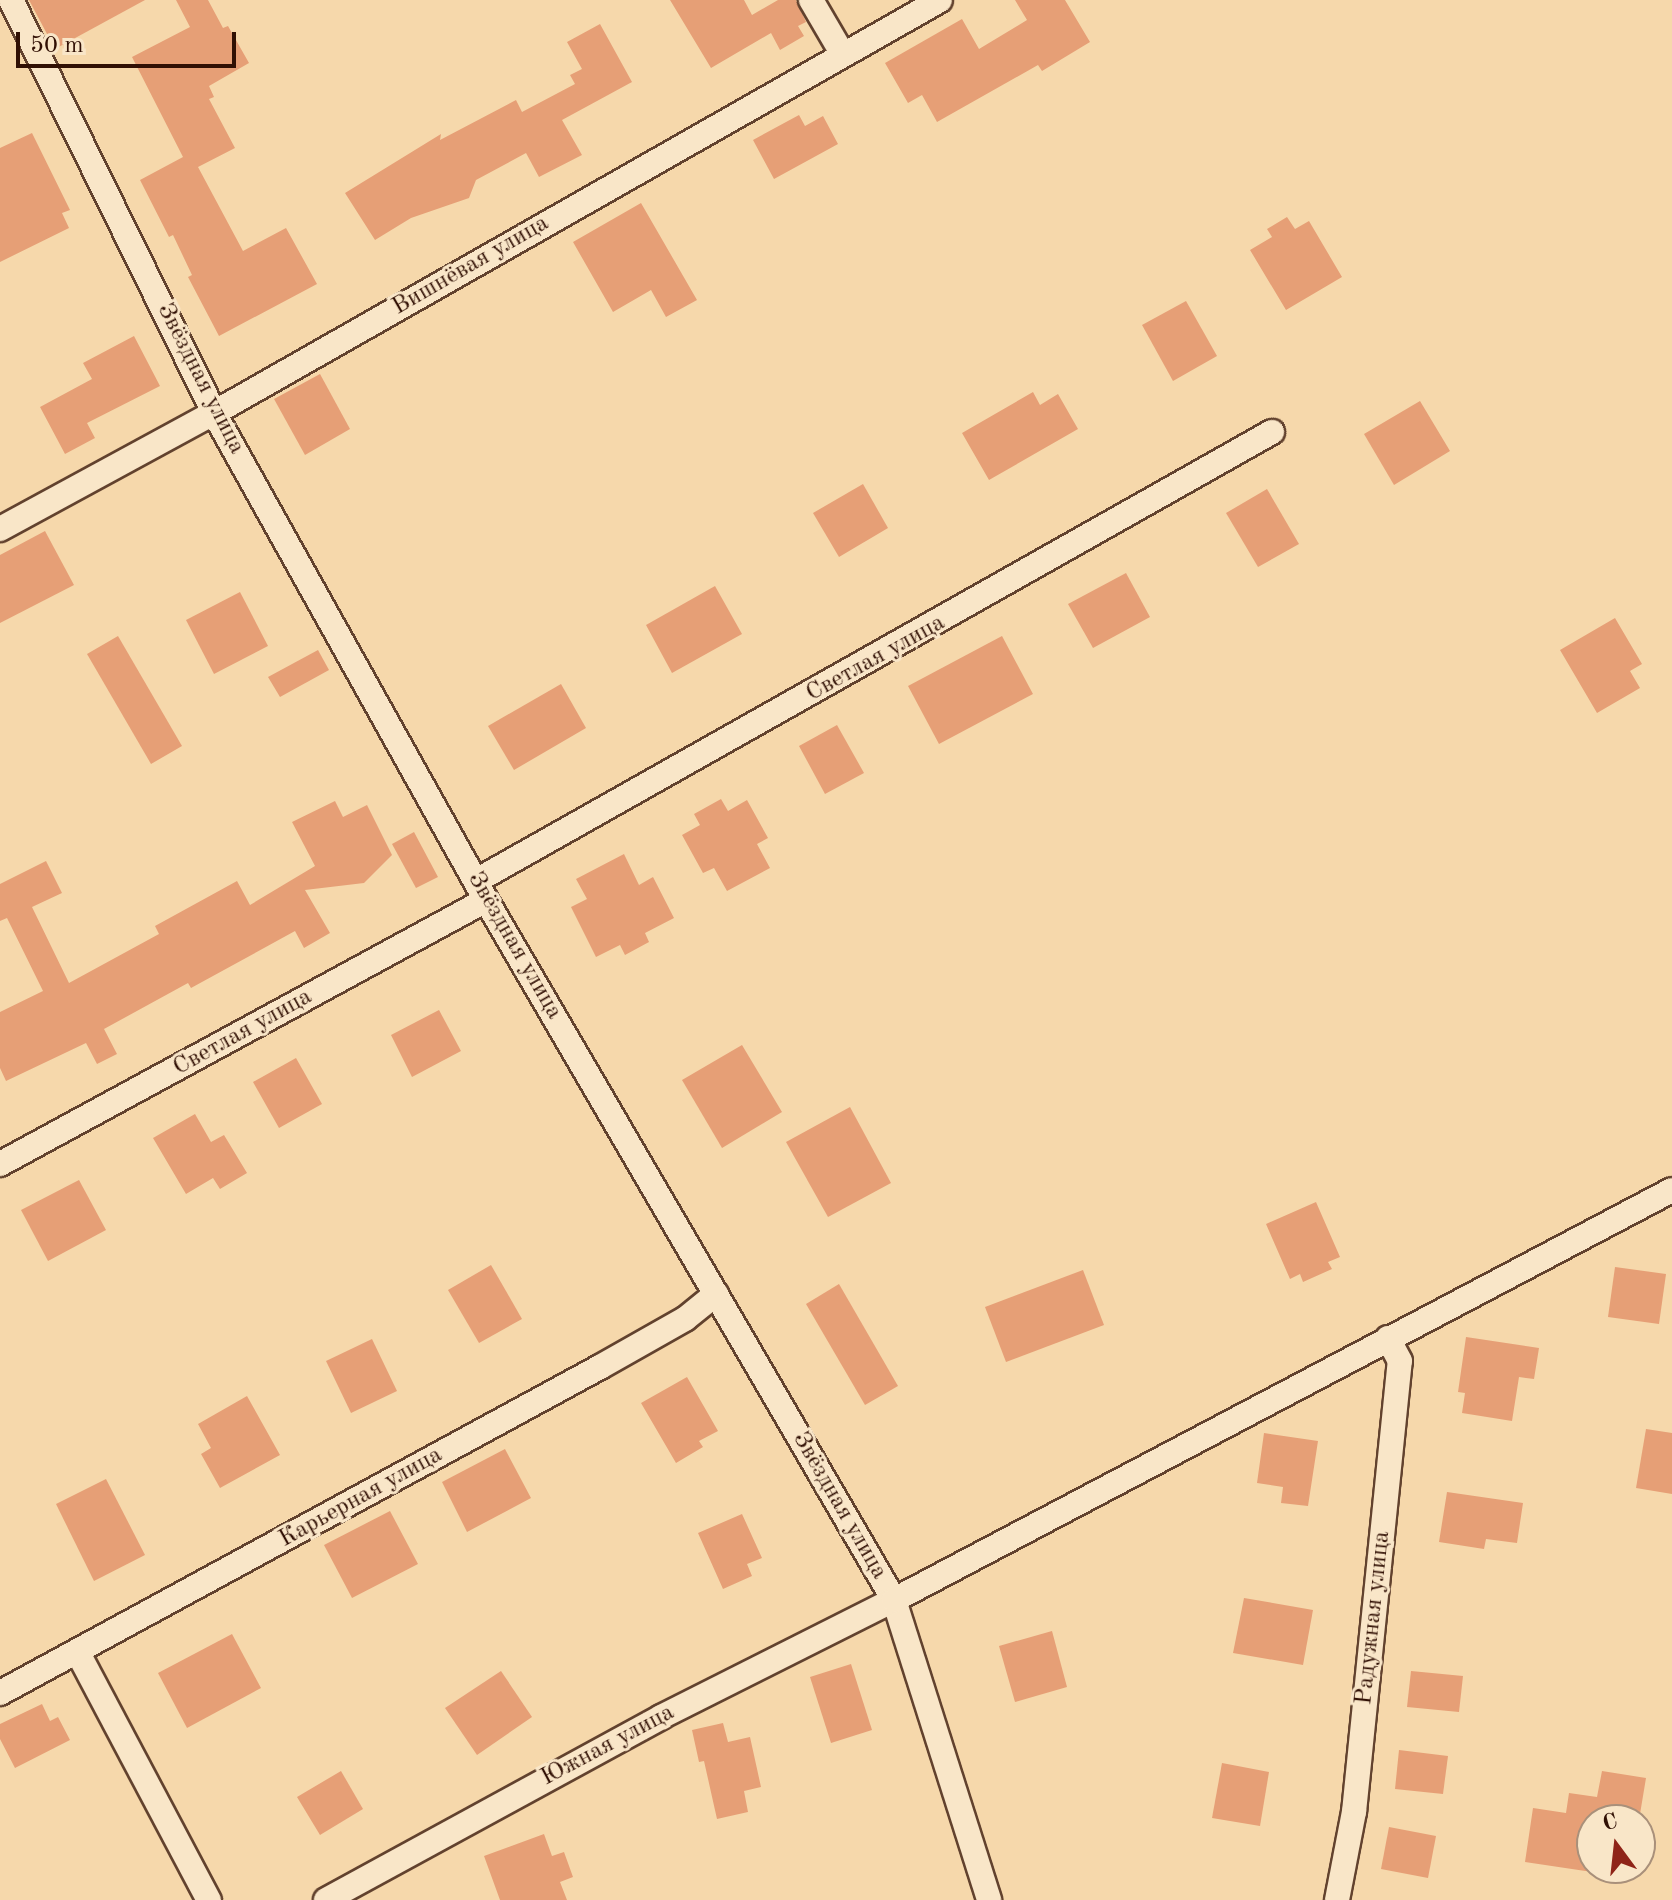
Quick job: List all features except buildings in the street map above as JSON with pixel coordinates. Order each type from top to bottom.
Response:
[{"type":"street","name":"Звёздная улица","points":[[11,0],[214,413],[481,891],[894,1600],[989,1900]]},
{"type":"street","points":[[811,0],[842,53]]},
{"type":"street","name":"Вишнёвая улица","points":[[0,529],[214,413],[940,0]]},
{"type":"street","name":"Светлая улица","points":[[0,1164],[481,891],[1272,432]]},
{"type":"street","name":"Южная улица","points":[[326,1900],[661,1717],[894,1600],[1672,1190]]},
{"type":"street","name":"Карьерная улица","points":[[0,1693],[600,1367],[685,1319],[716,1294]]},
{"type":"street","name":"Радужная улица","points":[[1337,1900],[1354,1812],[1400,1361],[1388,1338]]},
{"type":"street","points":[[78,1653],[209,1900]]}]
